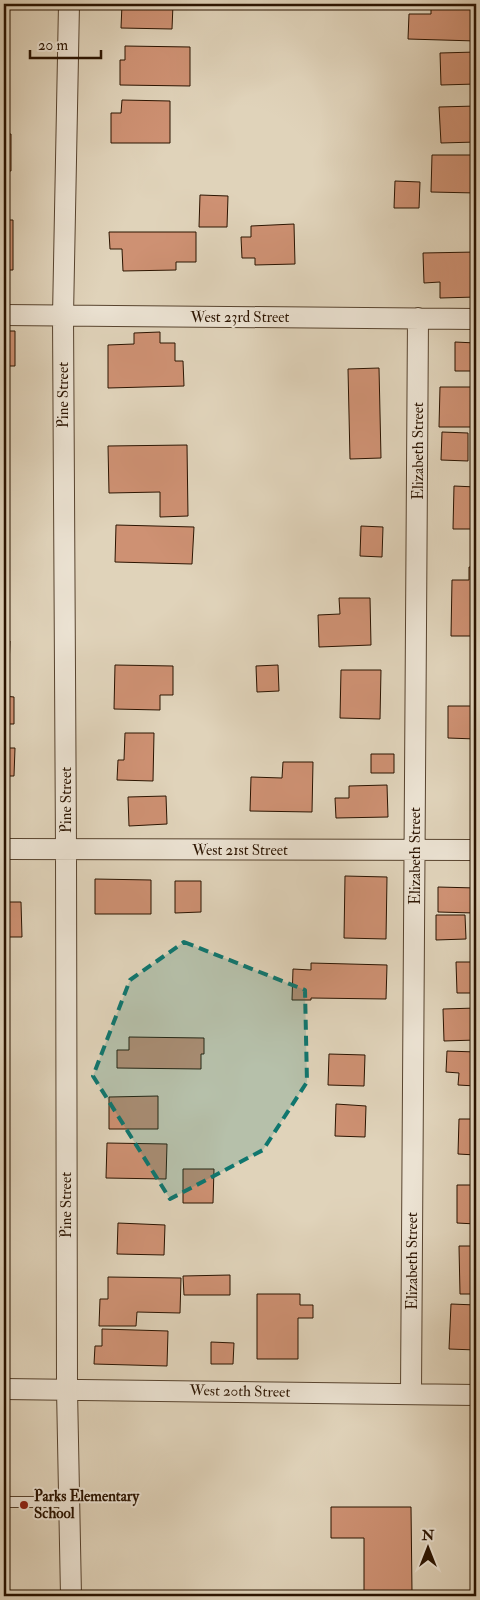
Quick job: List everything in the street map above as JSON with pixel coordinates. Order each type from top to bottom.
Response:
[{"type":"street","name":"Pine Street","points":[[69,4],[62,316],[66,849],[66,1390],[71,1596]]},
{"type":"street","name":"West 23rd Street","points":[[4,315],[476,319]]},
{"type":"street","name":"Elizabeth Street","points":[[411,1393],[418,318]]},
{"type":"street","name":"West 21st Street","points":[[4,849],[476,850]]},
{"type":"street","name":"West 20th Street","points":[[4,1389],[476,1395]]},
{"type":"lane","points":[[4,1502],[70,1502]]},
{"type":"highlighted area","points":[[184,942],[305,990],[307,1082],[263,1150],[170,1199],[93,1076],[130,980]]},
{"type":"building","points":[[122,4],[173,4],[172,29],[121,28]]},
{"type":"building","points":[[431,4],[476,5],[476,41],[408,39],[409,14],[431,14]]},
{"type":"building","points":[[4,6],[6,6],[5,48],[4,48]]},
{"type":"building","points":[[125,46],[190,47],[190,86],[120,85],[120,60],[125,60]]},
{"type":"building","points":[[476,52],[476,84],[441,85],[440,53]]},
{"type":"building","points":[[4,79],[6,79],[7,115],[4,115]]},
{"type":"building","points":[[122,100],[170,101],[170,143],[111,143],[111,113],[121,113]]},
{"type":"building","points":[[476,106],[476,142],[441,143],[439,107]]},
{"type":"building","points":[[4,134],[11,134],[11,171],[4,171]]},
{"type":"building","points":[[432,155],[476,155],[476,193],[431,192]]},
{"type":"building","points":[[395,181],[420,182],[419,208],[394,208]]},
{"type":"building","points":[[200,195],[228,196],[227,227],[199,227]]},
{"type":"building","points":[[4,220],[13,220],[13,270],[4,270]]},
{"type":"building","points":[[294,224],[295,264],[255,265],[255,258],[242,258],[241,237],[251,237],[251,226]]},
{"type":"building","points":[[109,232],[196,232],[196,262],[176,262],[176,270],[123,271],[122,249],[110,249]]},
{"type":"building","points":[[476,252],[476,297],[440,298],[440,282],[424,283],[423,253]]},
{"type":"building","points":[[4,331],[15,331],[15,366],[4,366]]},
{"type":"building","points":[[160,332],[160,343],[175,343],[175,361],[183,361],[184,386],[108,388],[108,345],[134,344],[134,333]]},
{"type":"building","points":[[455,342],[476,343],[476,371],[455,371]]},
{"type":"building","points":[[379,368],[381,458],[350,459],[348,369]]},
{"type":"building","points":[[440,387],[476,387],[476,427],[439,427]]},
{"type":"building","points":[[442,432],[468,433],[468,461],[441,460]]},
{"type":"building","points":[[187,445],[188,516],[160,517],[160,492],[109,493],[108,446]]},
{"type":"building","points":[[454,486],[476,487],[476,529],[453,529]]},
{"type":"building","points":[[116,525],[194,527],[192,564],[115,562]]},
{"type":"building","points":[[361,526],[383,527],[382,557],[360,556]]},
{"type":"building","points":[[4,537],[6,537],[7,576],[4,576]]},
{"type":"building","points":[[469,567],[476,567],[476,636],[451,636],[452,580],[469,580]]},
{"type":"building","points":[[339,598],[370,598],[371,645],[319,647],[318,615],[340,614]]},
{"type":"building","points":[[4,641],[10,641],[9,668],[4,668]]},
{"type":"building","points":[[115,665],[173,666],[173,695],[160,695],[160,710],[114,709]]},
{"type":"building","points":[[278,665],[279,691],[257,692],[256,666]]},
{"type":"building","points":[[341,670],[381,670],[380,719],[340,718]]},
{"type":"building","points":[[4,696],[14,697],[14,724],[4,724]]},
{"type":"building","points":[[448,706],[476,706],[476,739],[448,738]]},
{"type":"building","points":[[125,733],[154,733],[153,781],[117,780],[118,760],[124,760]]},
{"type":"building","points":[[4,748],[15,748],[14,776],[4,776]]},
{"type":"building","points":[[371,754],[394,754],[394,773],[371,773]]},
{"type":"building","points":[[283,762],[313,762],[312,812],[250,811],[251,777],[282,778]]},
{"type":"building","points":[[387,785],[388,817],[336,818],[335,798],[349,798],[349,786]]},
{"type":"building","points":[[166,796],[167,824],[129,826],[128,797]]},
{"type":"building","points":[[345,876],[387,877],[386,939],[344,938]]},
{"type":"building","points":[[95,879],[151,880],[151,914],[95,914]]},
{"type":"building","points":[[175,881],[201,881],[201,912],[175,913]]},
{"type":"building","points":[[438,887],[476,888],[476,917],[474,917],[474,913],[438,912]]},
{"type":"building","points":[[4,891],[8,891],[8,902],[21,902],[22,937],[4,937]]},
{"type":"building","points":[[436,915],[465,915],[466,939],[436,940]]},
{"type":"building","points":[[456,962],[476,962],[476,993],[457,993]]},
{"type":"building","points":[[311,963],[387,965],[386,999],[311,998],[311,1000],[292,1000],[293,969],[311,970]]},
{"type":"building","points":[[476,1008],[476,1040],[444,1041],[443,1009]]},
{"type":"building","points":[[129,1037],[204,1038],[204,1054],[201,1054],[201,1069],[117,1068],[117,1050],[129,1050]]},
{"type":"building","points":[[447,1051],[476,1052],[476,1086],[458,1085],[459,1073],[446,1072]]},
{"type":"building","points":[[329,1054],[365,1055],[364,1086],[328,1085]]},
{"type":"building","points":[[158,1096],[158,1129],[109,1129],[109,1097]]},
{"type":"building","points":[[336,1104],[366,1106],[365,1137],[335,1136]]},
{"type":"building","points":[[459,1119],[476,1119],[476,1155],[458,1154]]},
{"type":"building","points":[[107,1143],[167,1144],[166,1179],[106,1178]]},
{"type":"building","points":[[183,1169],[214,1169],[213,1203],[183,1203]]},
{"type":"building","points":[[457,1185],[476,1185],[476,1224],[457,1223]]},
{"type":"building","points":[[118,1223],[165,1225],[164,1255],[117,1254]]},
{"type":"building","points":[[459,1246],[476,1246],[476,1294],[460,1294]]},
{"type":"building","points":[[4,1271],[8,1271],[8,1307],[4,1307]]},
{"type":"building","points":[[230,1275],[230,1295],[184,1295],[183,1276]]},
{"type":"building","points":[[108,1277],[181,1278],[180,1313],[137,1312],[136,1326],[99,1326],[100,1299],[108,1299]]},
{"type":"building","points":[[257,1294],[300,1294],[300,1305],[313,1305],[313,1318],[298,1318],[298,1359],[257,1359]]},
{"type":"building","points":[[451,1304],[476,1305],[476,1350],[449,1349]]},
{"type":"building","points":[[102,1329],[168,1331],[167,1366],[94,1364],[95,1346],[102,1346]]},
{"type":"building","points":[[211,1342],[234,1343],[233,1364],[211,1364]]},
{"type":"building","points":[[331,1507],[411,1507],[412,1592],[414,1592],[414,1596],[349,1596],[349,1592],[364,1592],[364,1538],[331,1538]]},
{"type":"place","name":"Parks Elementary School","points":[[24,1505]]}]
